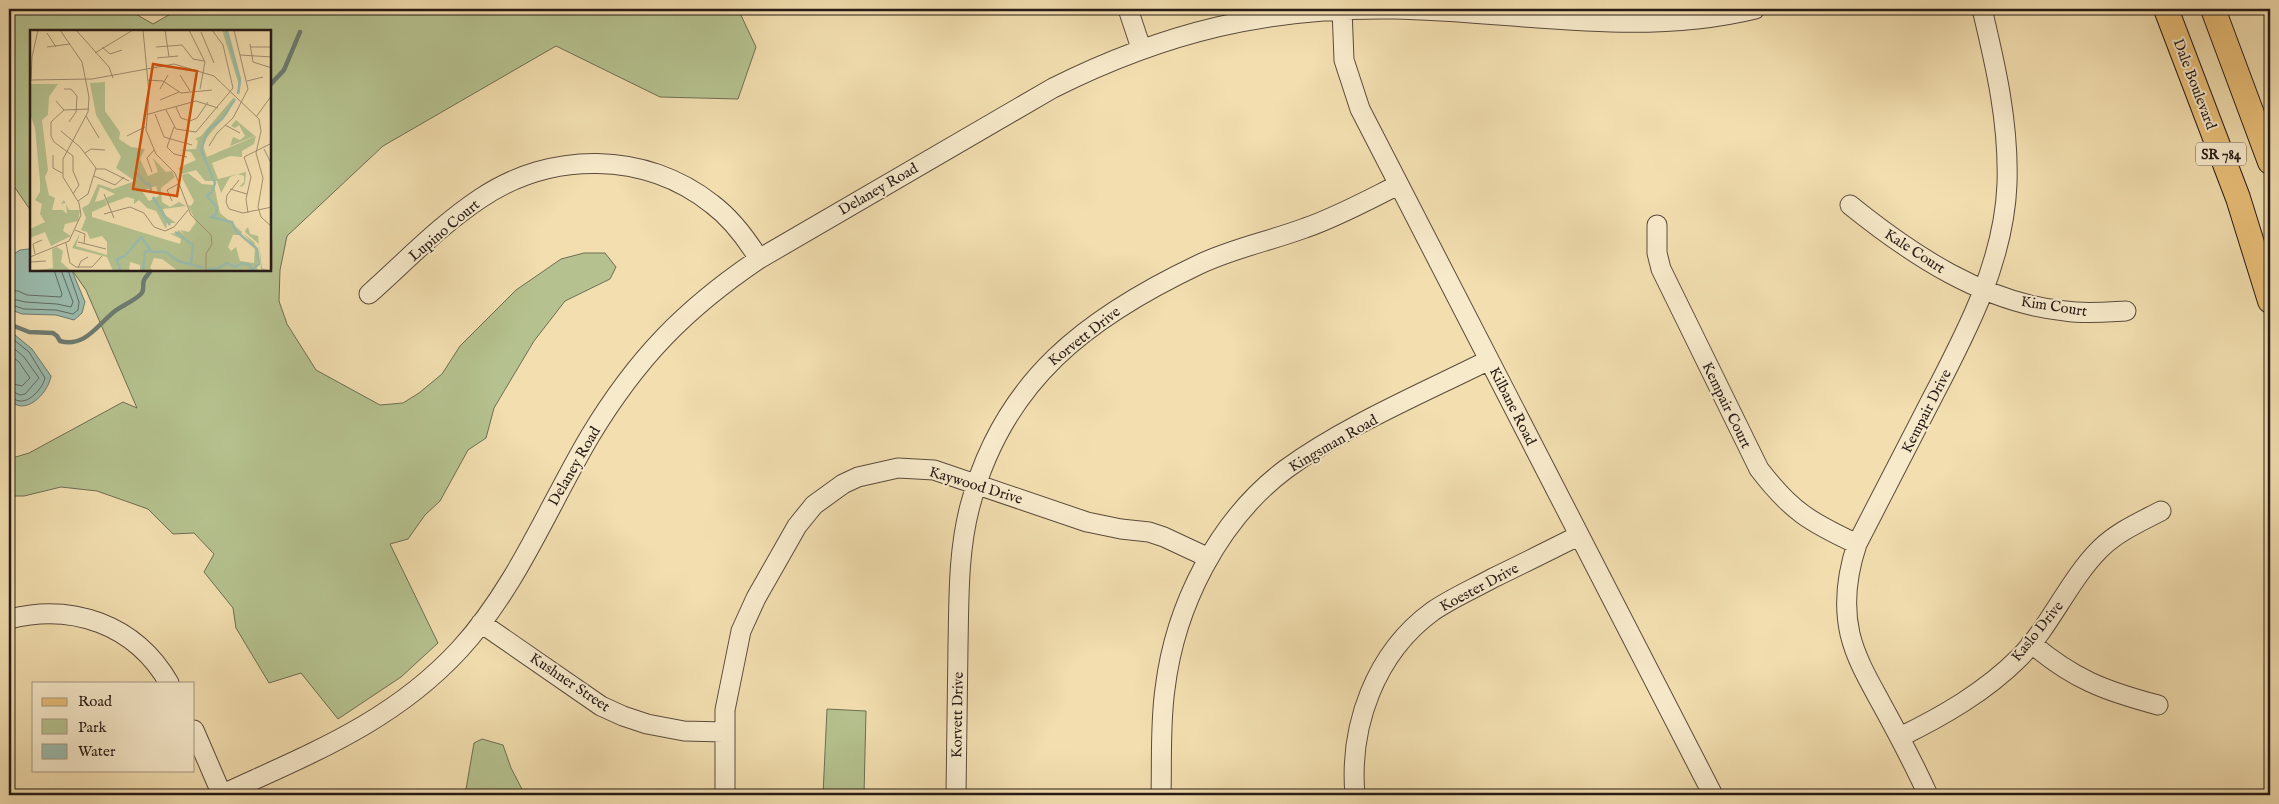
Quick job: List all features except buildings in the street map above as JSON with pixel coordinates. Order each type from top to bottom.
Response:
[{"type":"main road","name":"Dale Boulevard","points":[[2166,9],[2238,198],[2270,301]]},
{"type":"main road","name":"SR 784","points":[[2213,9],[2270,162]]},
{"type":"street","points":[[1128,9],[1141,48]]},
{"type":"street","name":"Delaney Road","points":[[221,795],[344,738],[394,708],[433,676],[460,649],[482,623],[506,588],[590,437],[631,375],[658,343],[718,287],[759,259],[1053,88],[1141,48],[1196,31],[1250,19],[1297,12],[1342,9],[1395,9],[1642,22],[1710,17],[1755,9]]},
{"type":"street","name":"Kilbane Road","points":[[1342,9],[1342,40],[1350,85],[1360,108],[1578,536],[1713,795]]},
{"type":"street","name":"Kempair Drive","points":[[1928,795],[1900,737],[1862,668],[1850,634],[1846,588],[1857,544],[1962,341],[1999,242],[2007,186],[2007,150],[1999,83],[1982,9]]},
{"type":"street","name":"Lupino Court","points":[[369,294],[458,214],[482,197],[507,183],[538,170],[588,162],[642,169],[668,178],[692,190],[713,204],[731,221],[759,259]]},
{"type":"street","name":"Korvett Drive","points":[[956,795],[959,591],[969,507],[991,448],[1023,393],[1044,367],[1068,344],[1101,319],[1134,298],[1201,264],[1236,250],[1306,228],[1358,205],[1398,184]]},
{"type":"street","name":"Kale Court","points":[[1850,205],[1911,250],[1952,275],[1983,289]]},
{"type":"street","name":"Kempair Court","points":[[1657,225],[1657,253],[1661,269],[1759,470],[1777,493],[1794,510],[1814,524],[1857,544]]},
{"type":"street","name":"Kim Court","points":[[1983,289],[2036,307],[2096,313],[2126,311]]},
{"type":"street","name":"Kingsman Road","points":[[1162,795],[1162,716],[1171,656],[1180,623],[1192,591],[1209,558],[1242,510],[1284,470],[1333,439],[1489,360]]},
{"type":"street","name":"Kaywood Drive","points":[[725,795],[724,732],[730,676],[741,631],[778,557],[797,526],[814,505],[843,484],[858,477],[898,468],[934,470],[1088,522],[1148,532],[1164,537],[1209,558]]},
{"type":"street","name":"Kaslo Drive","points":[[1900,737],[1933,722],[1993,681],[2031,643],[2085,566],[2100,549],[2118,535],[2161,511]]},
{"type":"street","name":"Koester Drive","points":[[1355,795],[1354,748],[1360,719],[1381,671],[1397,647],[1420,623],[1454,598],[1578,536]]},
{"type":"street","points":[[9,620],[33,614],[64,613],[85,617],[105,624],[138,646],[154,662],[168,682]]},
{"type":"street","name":"Kushner Street","points":[[482,623],[601,706],[623,716],[647,724],[684,731],[724,732]]},
{"type":"street","points":[[2031,643],[2051,661],[2074,675],[2106,690],[2158,705]]},
{"type":"street","points":[[195,732],[221,795]]},
{"type":"green space","points":[[9,9],[127,9],[153,24],[179,9],[738,9],[756,47],[738,99],[660,97],[556,46],[383,146],[287,236],[280,270],[279,301],[287,324],[316,370],[380,405],[403,403],[419,393],[442,374],[460,346],[516,290],[561,259],[584,253],[605,253],[616,267],[610,279],[565,301],[534,341],[494,408],[486,438],[468,450],[440,501],[425,515],[408,539],[390,544],[438,643],[401,677],[338,719],[301,673],[269,683],[236,628],[233,608],[204,572],[214,554],[194,533],[173,534],[148,509],[97,491],[61,487],[24,496],[9,496],[9,459],[29,453],[123,402],[137,408],[86,290],[73,271],[271,271],[271,30],[30,30],[30,210],[9,179]]},
{"type":"green space","points":[[827,709],[866,711],[864,795],[823,795]]},
{"type":"green space","points":[[482,739],[503,745],[511,768],[525,795],[465,795],[474,743]]},
{"type":"water","points":[[30,249],[30,271],[72,271],[85,302],[82,313],[74,320],[56,315],[22,314],[9,309],[9,257],[20,250]]},
{"type":"water","points":[[9,330],[32,349],[51,376],[45,390],[28,405],[21,406],[9,399]]},
{"type":"waterway","points":[[271,84],[284,70],[300,32]]},
{"type":"waterway","points":[[9,324],[29,332],[53,333],[60,341],[77,341],[90,334],[115,311],[141,294],[144,280],[150,271]]}]
